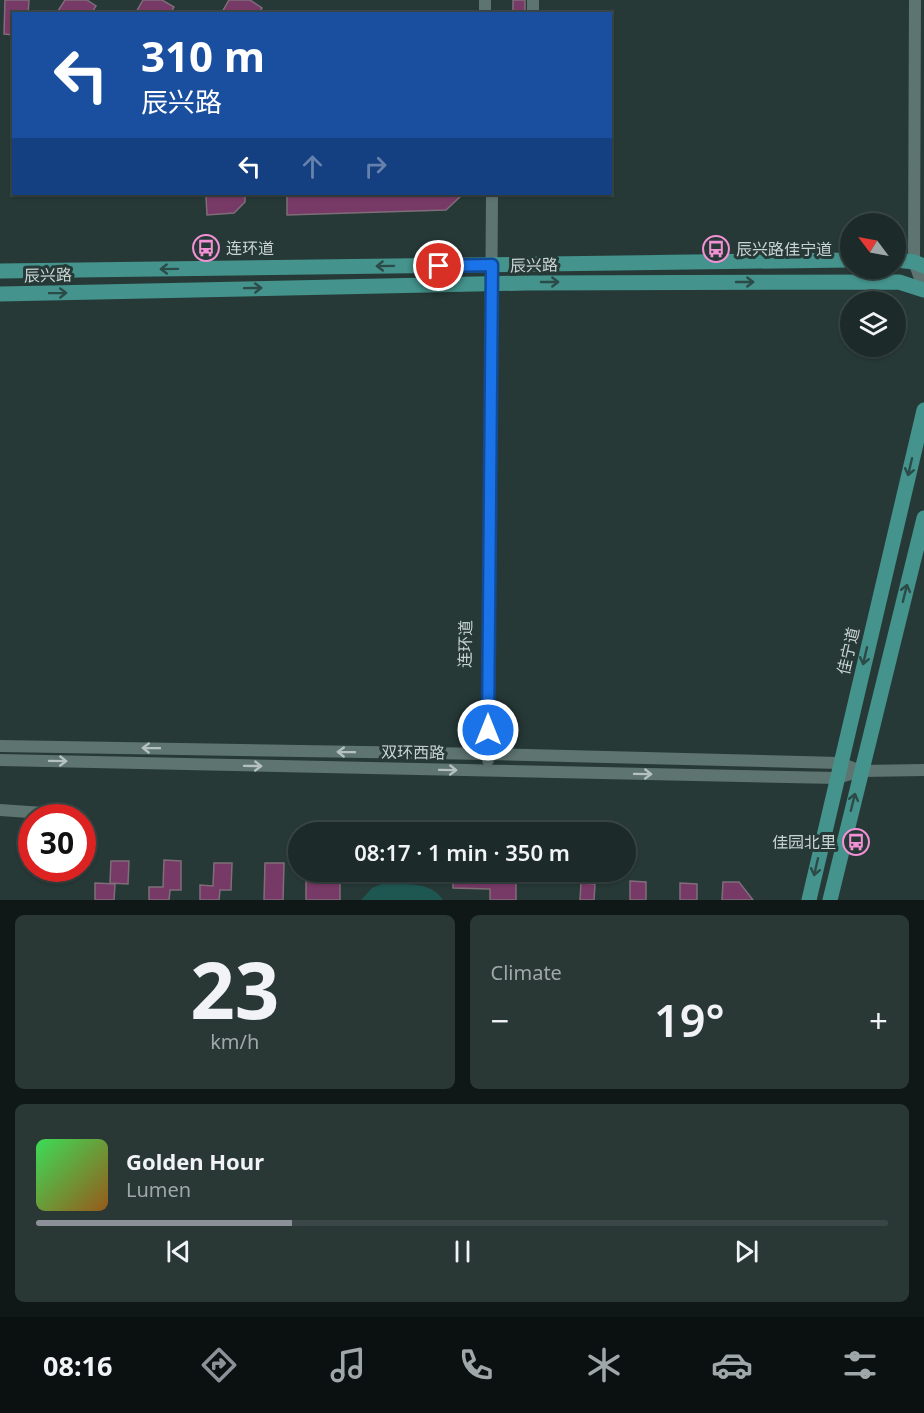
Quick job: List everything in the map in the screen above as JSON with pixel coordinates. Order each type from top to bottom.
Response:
[{"type":"main road","name":"辰兴路","points":[[0,271],[840,260]]},
{"type":"main road","points":[[906,261],[921,263]]},
{"type":"main road","points":[[889,282],[908,289],[924,303]]},
{"type":"main road","name":"辰兴路","points":[[0,294],[489,283],[889,282],[908,283],[924,289]]},
{"type":"main road","name":"佳宁道","points":[[809,900],[924,410]]},
{"type":"main road","points":[[830,900],[924,518]]},
{"type":"street","points":[[915,0],[921,263],[924,289]]},
{"type":"street","points":[[485,195],[489,265]]},
{"type":"street","name":"连环道","points":[[484,770],[489,265],[492,195]]},
{"type":"street","name":"双环西路","points":[[0,746],[484,754],[838,770]]},
{"type":"street","name":"双环西路","points":[[0,760],[484,770],[838,770]]},
{"type":"street","points":[[838,770],[924,770]]},
{"type":"street","points":[[0,810],[18,811]]},
{"type":"shaded area","points":[[382,884],[424,886],[438,894],[443,900],[361,900],[372,888]]},
{"type":"building","points":[[5,0],[29,0],[28,12],[12,12],[12,35],[4,34]]},
{"type":"building","points":[[65,0],[87,0],[96,6],[92,12],[57,12]]},
{"type":"building","points":[[143,0],[162,0],[174,7],[171,12],[136,12]]},
{"type":"building","points":[[229,0],[250,0],[262,8],[260,12],[222,12]]},
{"type":"building","points":[[513,0],[525,0],[525,12],[513,12]]},
{"type":"building","points":[[245,195],[245,202],[234,213],[207,215],[206,196]]},
{"type":"building","points":[[287,195],[462,195],[446,210],[287,215]]},
{"type":"building","points":[[164,860],[181,861],[181,890],[170,890],[169,900],[149,900],[149,887],[163,887]]},
{"type":"building","points":[[111,861],[129,861],[128,884],[110,883]]},
{"type":"building","points":[[214,863],[232,863],[231,890],[220,890],[219,900],[200,900],[200,885],[213,886]]},
{"type":"building","points":[[265,863],[284,863],[283,900],[264,900]]},
{"type":"building","points":[[306,882],[340,882],[340,900],[306,900]]},
{"type":"building","points":[[453,882],[516,882],[516,900],[490,900],[490,889],[453,888]]},
{"type":"building","points":[[630,882],[646,882],[646,900],[630,900]]},
{"type":"building","points":[[723,882],[739,882],[753,900],[722,900]]},
{"type":"building","points":[[95,883],[115,884],[114,900],[95,900]]},
{"type":"building","points":[[581,883],[595,884],[594,900],[580,900]]},
{"type":"building","points":[[680,883],[697,884],[697,900],[680,900]]},
{"type":"place","name":"连环道","points":[[206,248]]},
{"type":"place","name":"辰兴路佳宁道","points":[[716,249]]},
{"type":"place","name":"佳园北里","points":[[856,842]]},
{"type":"route","points":[[439,266],[492,265],[488,730]]}]
